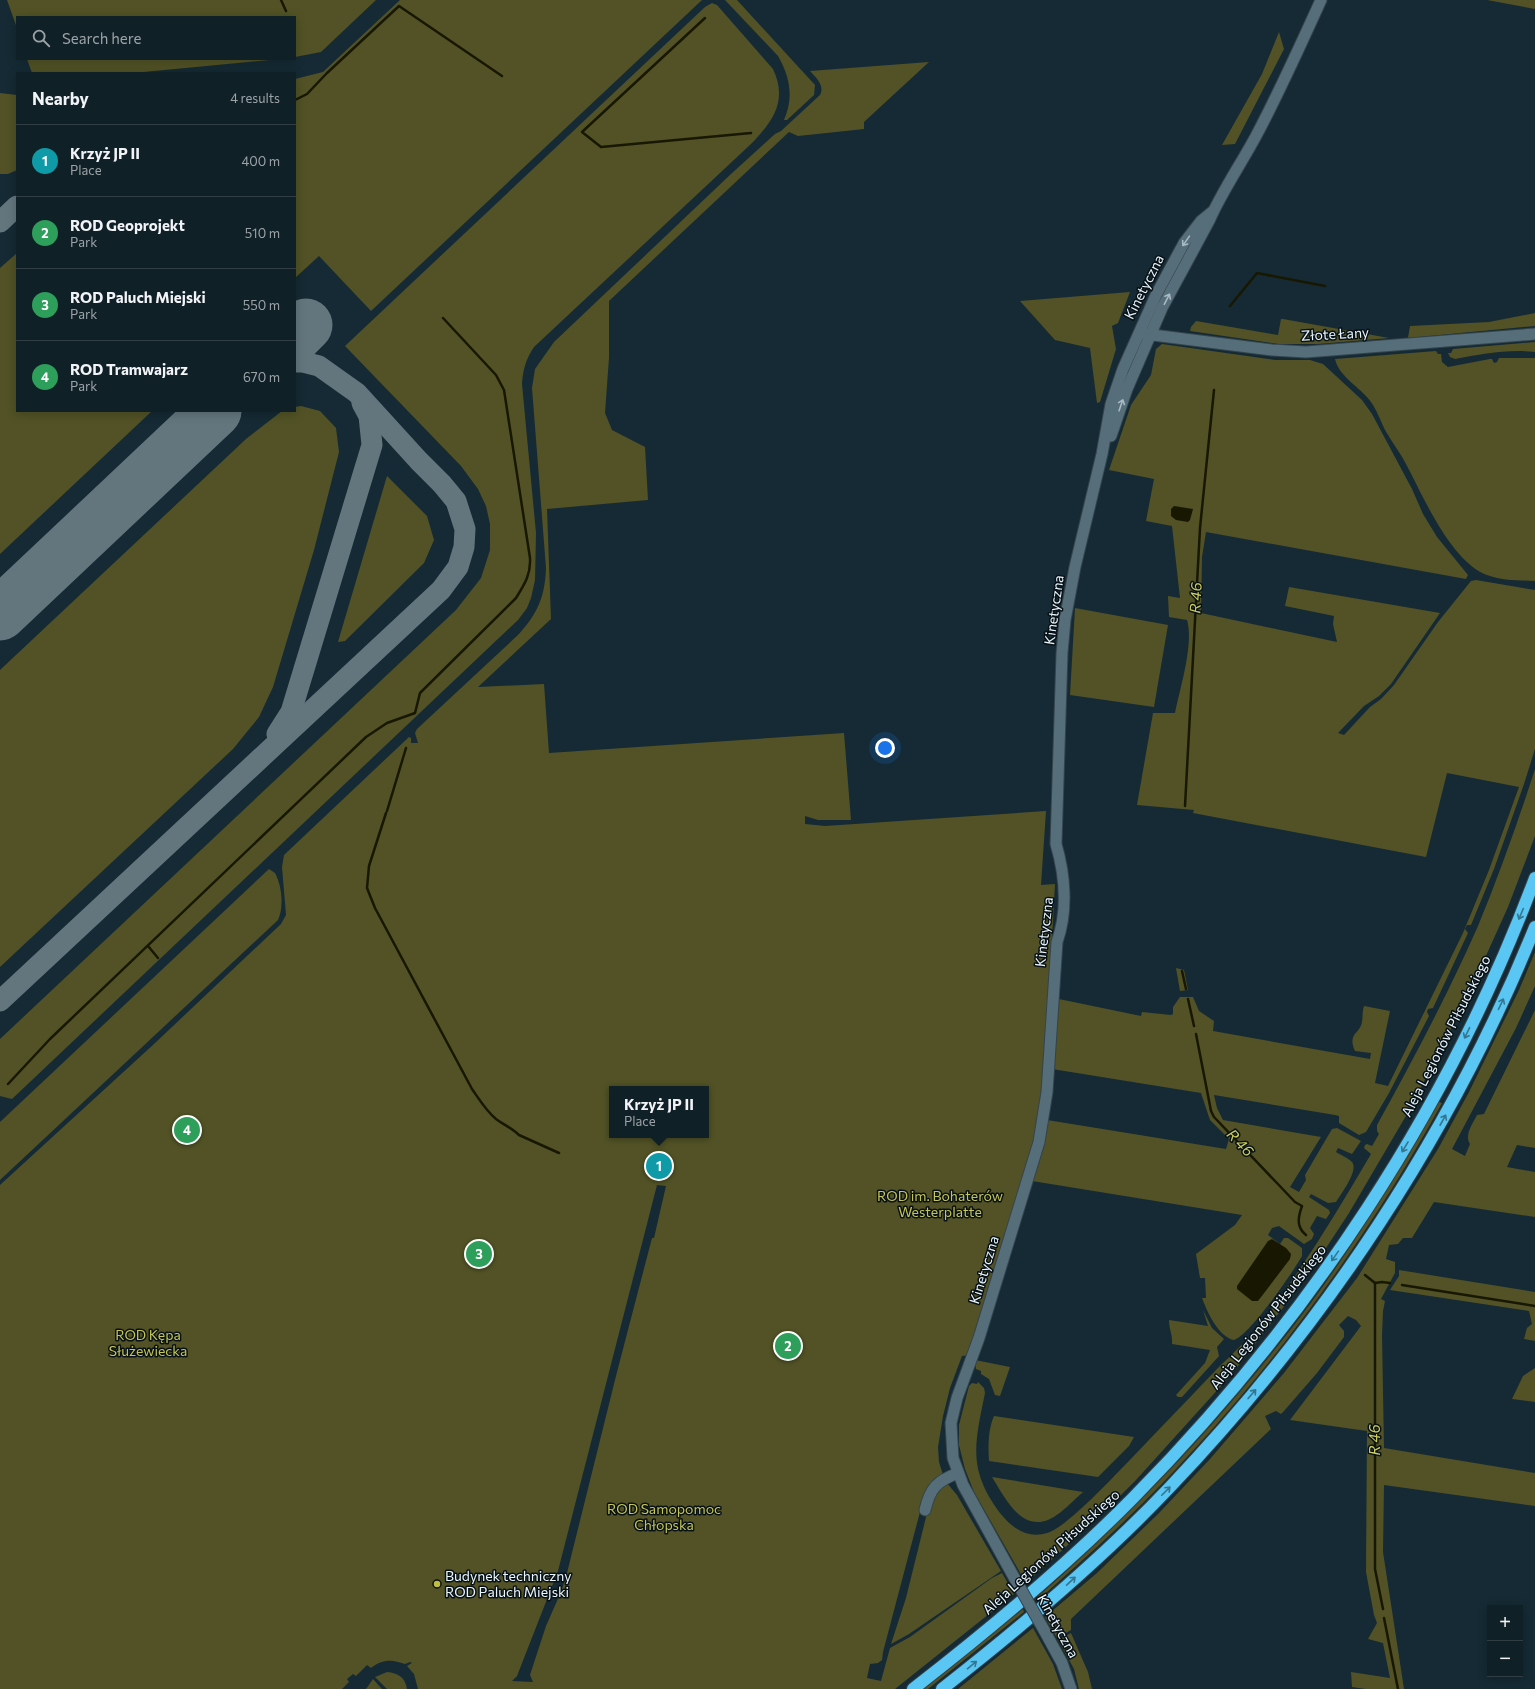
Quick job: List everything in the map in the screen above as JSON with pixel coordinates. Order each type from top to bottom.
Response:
[{"type":"highway","name":"Aleja Legionów Piłsudskiego","points":[[913,1689],[1039,1585],[1131,1500],[1197,1431],[1290,1319],[1366,1209],[1427,1111],[1504,955],[1535,878]]},
{"type":"highway","points":[[942,1689],[1011,1634],[1064,1588],[1134,1523],[1200,1454],[1275,1366],[1327,1300],[1378,1225],[1443,1120],[1490,1029],[1535,927]]},
{"type":"street","name":"Kinetyczna","points":[[1102,454],[1111,435],[1129,383],[1167,299],[1209,221],[1212,212],[1238,169],[1275,100],[1321,0]]},
{"type":"street","name":"Kinetyczna","points":[[955,1404],[981,1331],[1039,1142],[1048,1092],[1057,942],[1061,930],[1063,912],[1062,866],[1056,844],[1063,634],[1071,589],[1102,454],[1113,397],[1138,334],[1156,295],[1184,243],[1201,221],[1212,212]]},
{"type":"street","name":"Złote Łany","points":[[1138,334],[1272,350],[1306,352],[1535,334]]},
{"type":"street","name":"Kinetyczna","points":[[982,1300],[979,1319],[960,1381],[951,1424],[952,1452],[958,1473],[968,1495],[1062,1663],[1071,1689]]},
{"type":"street","points":[[925,1510],[930,1494],[936,1485],[946,1478],[958,1473]]},
{"type":"green space","points":[[7,0],[376,0],[321,52],[296,57],[296,16],[16,16],[16,25]]},
{"type":"green space","points":[[400,0],[702,0],[371,311],[319,256],[296,277],[296,79],[323,72]]},
{"type":"green space","points":[[725,0],[737,0],[815,85],[814,95],[787,120],[784,120],[790,95],[788,79],[778,56]]},
{"type":"green space","points":[[1487,0],[1535,0],[1535,9]]},
{"type":"green space","points":[[712,3],[717,5],[773,69],[779,91],[776,110],[772,119],[751,144],[534,347],[527,360],[522,384],[536,533],[535,580],[527,608],[518,620],[12,1099],[0,1096],[0,1039],[456,610],[481,578],[490,550],[490,524],[486,506],[478,489],[461,466],[345,346],[705,7]]},
{"type":"green space","points":[[1279,32],[1284,49],[1235,144],[1222,145],[1262,74]]},
{"type":"green space","points":[[27,60],[270,60],[144,72],[32,72]]},
{"type":"green space","points":[[929,62],[864,122],[864,129],[798,136],[789,132],[609,301],[609,358],[605,413],[612,430],[645,447],[648,500],[547,509],[551,619],[478,687],[544,684],[549,753],[844,733],[851,820],[818,820],[805,816],[805,824],[825,826],[1046,811],[1041,885],[1055,884],[1043,1097],[1028,1162],[1000,1259],[969,1355],[962,1356],[950,1388],[943,1416],[938,1447],[939,1462],[943,1475],[925,1493],[882,1660],[878,1663],[870,1664],[867,1678],[881,1681],[890,1648],[910,1637],[992,1578],[1002,1573],[1014,1594],[895,1689],[418,1689],[414,1674],[407,1666],[412,1663],[410,1662],[405,1664],[396,1661],[383,1661],[371,1668],[367,1665],[356,1676],[353,1674],[347,1679],[349,1682],[342,1689],[0,1689],[0,1185],[154,1044],[281,924],[286,915],[282,867],[284,855],[409,737],[411,738],[411,743],[418,743],[415,733],[417,729],[526,626],[536,611],[542,596],[546,568],[532,388],[535,369],[554,342],[731,174],[820,95],[821,85],[810,71]],"holes":[[[657,1185],[666,1186],[654,1238],[652,1238],[617,1372],[566,1577],[546,1626],[530,1675],[533,1682],[512,1681],[517,1676],[558,1571]]]},
{"type":"green space","points":[[0,93],[16,95],[16,170],[8,174],[0,174]]},
{"type":"green space","points":[[16,254],[16,412],[151,412],[0,554],[0,268]]},
{"type":"green space","points":[[1130,292],[1118,323],[1112,326],[1116,349],[1100,402],[1097,403],[1090,348],[1055,340],[1020,301]]},
{"type":"green space","points":[[1535,313],[1535,326],[1408,338],[1410,326],[1489,322]]},
{"type":"green space","points":[[1281,319],[1389,338],[1318,344],[1279,344],[1190,331],[1191,327],[1196,321],[1278,335]]},
{"type":"green space","points":[[1535,342],[1535,352],[1505,352],[1455,359],[1450,357],[1448,353],[1451,353],[1453,349]]},
{"type":"green space","points":[[1162,344],[1275,360],[1310,360],[1323,364],[1362,400],[1372,414],[1412,489],[1423,514],[1437,537],[1468,575],[1466,579],[1206,532],[1202,557],[1201,613],[1337,642],[1333,624],[1334,616],[1285,606],[1289,587],[1440,613],[1391,684],[1379,696],[1364,706],[1338,733],[1344,735],[1370,707],[1381,699],[1394,685],[1438,622],[1471,581],[1476,580],[1535,590],[1535,749],[1494,869],[1471,925],[1467,925],[1465,929],[1468,933],[1433,1008],[1428,1009],[1427,1012],[1429,1016],[1389,1093],[1366,1132],[1359,1135],[1339,1123],[1339,1116],[1335,1115],[1214,1095],[1217,1108],[1223,1120],[1321,1137],[1290,1187],[1299,1192],[1306,1180],[1305,1175],[1332,1129],[1337,1128],[1361,1141],[1352,1154],[1338,1148],[1336,1152],[1352,1162],[1354,1166],[1348,1182],[1336,1202],[1328,1203],[1311,1194],[1309,1197],[1329,1210],[1330,1213],[1326,1219],[1317,1216],[1310,1228],[1314,1234],[1312,1239],[1304,1244],[1279,1226],[1272,1228],[1268,1235],[1280,1244],[1284,1238],[1288,1238],[1302,1248],[1302,1256],[1281,1288],[1260,1315],[1241,1336],[1234,1340],[1228,1338],[1218,1329],[1207,1310],[1202,1298],[1206,1298],[1205,1278],[1200,1278],[1196,1254],[1235,1225],[1242,1215],[1032,1181],[1047,1120],[1226,1149],[1229,1139],[1210,1120],[1201,1093],[1052,1069],[1054,998],[1141,1016],[1142,1012],[1171,1015],[1173,1014],[1173,1007],[1180,997],[1193,997],[1199,1011],[1214,1021],[1213,1031],[1370,1059],[1371,1053],[1355,1051],[1352,1041],[1353,1037],[1361,1026],[1364,1006],[1390,1011],[1375,1083],[1388,1086],[1463,933],[1489,870],[1519,787],[1447,773],[1426,857],[1193,813],[1194,810],[1137,805],[1153,713],[1175,713],[1186,666],[1189,630],[1187,620],[1169,617],[1168,596],[1180,598],[1172,526],[1146,521],[1154,479],[1109,470],[1131,405],[1151,375],[1156,349]]},
{"type":"green space","points":[[1436,351],[1438,354],[1441,354],[1442,362],[1448,367],[1490,359],[1492,359],[1494,363],[1497,362],[1499,358],[1535,358],[1535,581],[1511,580],[1493,577],[1474,568],[1462,557],[1439,527],[1404,460],[1385,430],[1373,405],[1369,399],[1341,372],[1335,359]]},
{"type":"green space","points":[[301,406],[320,411],[336,428],[339,452],[314,550],[273,687],[259,717],[233,749],[0,967],[0,670],[246,439],[281,412],[296,412],[296,407]]},
{"type":"green space","points":[[387,476],[427,516],[434,540],[424,563],[345,641],[338,642]]},
{"type":"green space","points":[[1075,608],[1168,625],[1154,707],[1070,695]]},
{"type":"green space","points":[[1535,769],[1535,836],[1508,907],[1471,989],[1410,1109],[1349,1213],[1309,1274],[1231,1375],[1136,1480],[1103,1513],[1026,1583],[974,1492],[965,1469],[959,1445],[959,1425],[969,1386],[972,1383],[977,1384],[978,1382],[984,1388],[985,1393],[978,1427],[976,1455],[982,1483],[989,1497],[1000,1513],[1015,1528],[1033,1535],[1047,1533],[1077,1513],[1250,1336],[1305,1262],[1371,1154],[1364,1148],[1365,1145],[1367,1144],[1372,1146],[1379,1134],[1377,1131],[1377,1125],[1430,1027],[1478,926],[1508,848]]},
{"type":"green space","points":[[269,869],[275,873],[281,890],[282,903],[278,920],[0,1180],[0,1122]]},
{"type":"green space","points":[[1535,952],[1535,986],[1516,1028],[1452,1149],[1465,1156],[1470,1144],[1468,1137],[1471,1125],[1477,1115],[1484,1114],[1535,1010],[1535,1148],[1517,1145],[1507,1167],[1535,1172],[1535,1217],[1434,1202],[1412,1238],[1403,1238],[1398,1244],[1389,1245],[1386,1259],[1395,1262],[1395,1273],[1381,1299],[1385,1301],[1382,1335],[1384,1448],[1535,1473],[1535,1506],[1384,1485],[1383,1552],[1404,1689],[1366,1689],[1352,1687],[1351,1672],[1390,1678],[1383,1643],[1368,1639],[1377,1623],[1374,1615],[1366,1572],[1367,1431],[1290,1420],[1361,1326],[1356,1320],[1348,1316],[1339,1325],[1344,1331],[1344,1337],[1317,1373],[1281,1414],[1276,1411],[1265,1416],[1271,1429],[1071,1619],[1071,1630],[1057,1638],[1045,1617],[1097,1573],[1159,1513],[1210,1459],[1284,1373],[1357,1278],[1438,1149],[1469,1092],[1519,990]]},
{"type":"green space","points":[[1176,968],[1184,970],[1188,990],[1180,991]]},
{"type":"green space","points":[[1439,1102],[1442,1103],[1378,1210],[1307,1313],[1269,1362],[1229,1410],[1144,1502],[1037,1601],[1035,1599],[1110,1531],[1180,1459],[1279,1344],[1328,1279],[1361,1230]]},
{"type":"green space","points":[[1399,1270],[1535,1292],[1535,1341],[1524,1339],[1527,1328],[1532,1324],[1529,1311],[1390,1290],[1399,1276]]},
{"type":"green space","points":[[1203,1310],[1212,1328],[1224,1339],[1217,1347],[1219,1356],[1182,1397],[1178,1397],[1176,1395],[1205,1363],[1210,1350],[1172,1344],[1169,1320],[1208,1326]]},
{"type":"green space","points":[[975,1360],[1010,1367],[1000,1396],[995,1395],[989,1379],[981,1374],[981,1371],[976,1369]]},
{"type":"green space","points":[[1535,1368],[1535,1402],[1512,1399],[1523,1376]]},
{"type":"green space","points":[[994,1416],[1134,1437],[1129,1446],[1098,1477],[989,1461],[989,1438]]},
{"type":"green space","points":[[992,1477],[1083,1492],[1063,1511],[1054,1517],[1040,1522],[1030,1521],[1022,1517],[1008,1502]]},
{"type":"green space","points":[[946,1482],[957,1495],[1001,1571],[909,1634],[891,1644],[906,1598],[931,1497]]},
{"type":"green space","points":[[1023,1609],[1024,1612],[928,1689],[924,1689]]},
{"type":"green space","points":[[1033,1628],[1053,1664],[1062,1689],[958,1689]]},
{"type":"green space","points":[[1071,1633],[1088,1672],[1092,1689],[1079,1689],[1074,1669],[1058,1640]]},
{"type":"green space","points":[[387,1672],[400,1676],[405,1681],[407,1689],[387,1689],[375,1677]]},
{"type":"green space","points":[[373,1679],[382,1689],[366,1689]]},
{"type":"shaded area","points":[[1174,506],[1193,509],[1188,522],[1176,520],[1171,516],[1171,509]]},
{"type":"shaded area","points":[[1272,1239],[1286,1248],[1291,1254],[1290,1259],[1258,1301],[1252,1301],[1237,1289],[1237,1286],[1268,1241]]},
{"type":"waterway","points":[[281,0],[286,11]]},
{"type":"waterway","points":[[296,100],[307,94],[327,73],[399,6],[502,76]]},
{"type":"waterway","points":[[705,18],[582,132],[601,147],[751,133]]},
{"type":"waterway","points":[[1230,306],[1257,273],[1325,286]]},
{"type":"waterway","points":[[8,1084],[50,1039],[366,737],[387,723],[415,713],[420,693],[516,598],[522,589],[528,575],[530,558],[504,390],[496,375],[443,318]]},
{"type":"waterway","name":"R 46","points":[[1185,806],[1200,528],[1214,390]]},
{"type":"waterway","points":[[387,811],[406,748]]},
{"type":"waterway","points":[[386,813],[369,866],[367,888],[375,908],[472,1089],[483,1105],[496,1119],[514,1130],[519,1135],[559,1153]]},
{"type":"waterway","points":[[148,946],[158,958]]},
{"type":"waterway","name":"R 46","points":[[1182,971],[1186,989]]},
{"type":"waterway","name":"R 46","points":[[1188,999],[1194,1026]]},
{"type":"waterway","name":"R 46","points":[[1196,1034],[1211,1111],[1214,1117],[1295,1202],[1302,1206],[1299,1225],[1306,1235]]},
{"type":"waterway","name":"R 46","points":[[1365,1275],[1375,1283]]},
{"type":"waterway","name":"R 46","points":[[1375,1283],[1375,1569],[1383,1609]]},
{"type":"waterway","points":[[1375,1283],[1390,1283]]},
{"type":"waterway","points":[[1402,1285],[1535,1306]]},
{"type":"waterway","name":"R 46","points":[[1384,1618],[1398,1689]]},
{"type":"taxiway","points":[[0,222],[16,207]]},
{"type":"taxiway","points":[[0,1001],[441,590],[458,567],[464,547],[465,529],[456,501],[357,393],[319,366],[296,362]]},
{"type":"taxiway","points":[[277,734],[291,712],[372,445],[369,416],[362,403]]},
{"type":"taxiway","points":[[175,448],[193,412]]},
{"type":"runway","points":[[296,335],[306,325]]},
{"type":"runway","points":[[0,614],[214,412]]},
{"type":"place","name":"ROD Tramwajarz","points":[[187,1130]]},
{"type":"place","name":"Krzyż JP II","points":[[659,1166]]},
{"type":"place","name":"ROD Paluch Miejski","points":[[479,1254]]},
{"type":"place","name":"ROD Geoprojekt","points":[[788,1346]]},
{"type":"place","name":"Budynek techniczny ROD Paluch Miejski","points":[[437,1584]]},
{"type":"park label","name":"ROD im. Bohaterów Westerplatte","points":[[940,1204]]},
{"type":"park label","name":"ROD Kępa Służewiecka","points":[[148,1344]]},
{"type":"park label","name":"ROD Samopomoc Chłopska","points":[[664,1518]]}]
